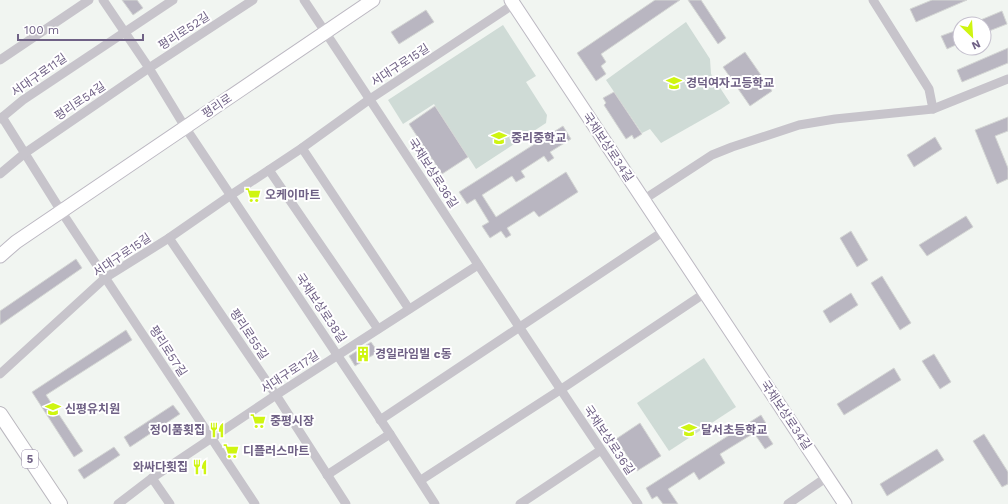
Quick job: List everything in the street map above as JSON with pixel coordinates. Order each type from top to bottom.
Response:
[{"type":"main road","name":"평리로","points":[[0,256],[16,242],[61,211],[373,0]]},
{"type":"main road","name":"국채보상로34길","points":[[512,2],[845,504]]},
{"type":"main road","name":"5","points":[[0,414],[60,504]]},
{"type":"street","points":[[0,60],[89,0]]},
{"type":"street","points":[[103,0],[149,68],[185,127]]},
{"type":"street","name":"서대구로11길","points":[[1,118],[23,100],[173,0]]},
{"type":"street","name":"평리로52길","points":[[149,68],[253,0]]},
{"type":"street","points":[[304,0],[326,32]]},
{"type":"street","points":[[872,0],[929,88],[933,109]]},
{"type":"street","name":"서대구로15길","points":[[0,374],[105,278],[169,238],[302,148],[370,99],[512,2]]},
{"type":"street","name":"국채보상로36길","points":[[326,32],[519,328],[638,504]]},
{"type":"street","name":"평리로54길","points":[[0,174],[25,153],[149,68]]},
{"type":"street","points":[[643,200],[712,155],[732,147],[799,125],[835,119],[933,109],[1008,78]]},
{"type":"street","points":[[1,118],[61,211]]},
{"type":"street","name":"국채보상로38길","points":[[185,127],[421,480],[435,504]]},
{"type":"street","points":[[302,148],[408,310]]},
{"type":"street","points":[[268,170],[378,329]]},
{"type":"street","name":"평리로57길","points":[[61,211],[255,504]]},
{"type":"street","points":[[380,420],[664,231]]},
{"type":"street","name":"평리로55길","points":[[169,238],[276,395],[346,504]]},
{"type":"street","name":"서대구로17길","points":[[118,504],[152,478],[211,438],[478,265]]},
{"type":"street","points":[[421,480],[560,390],[705,293]]},
{"type":"street","points":[[328,475],[390,434]]},
{"type":"street","points":[[520,504],[601,450]]},
{"type":"street","points":[[788,504],[827,477]]},
{"type":"street","points":[[152,478],[170,504]]},
{"type":"shaded area","points":[[686,22],[710,59],[711,74],[730,103],[661,143],[650,129],[642,133],[606,80]]},
{"type":"shaded area","points":[[503,25],[536,76],[526,82],[547,115],[546,123],[476,169],[434,104],[403,124],[388,100]]},
{"type":"shaded area","points":[[704,358],[736,407],[669,451],[637,403]]},
{"type":"building","points":[[122,0],[137,0],[143,8],[133,15]]},
{"type":"building","points":[[655,0],[680,0],[601,54],[606,62],[601,66],[606,74],[596,81],[577,53]]},
{"type":"building","points":[[688,0],[701,0],[726,38],[718,44]]},
{"type":"building","points":[[932,0],[967,0],[916,22],[910,9]]},
{"type":"building","points":[[426,10],[434,22],[399,44],[391,32]]},
{"type":"building","points":[[1002,11],[1007,24],[992,30],[992,16],[990,16]]},
{"type":"building","points":[[952,32],[952,47],[947,49],[941,36]]},
{"type":"building","points":[[1008,48],[1008,63],[962,82],[957,70]]},
{"type":"building","points":[[745,52],[772,91],[750,106],[723,67]]},
{"type":"building","points":[[614,92],[642,134],[634,139],[632,135],[626,139],[604,105],[606,103],[603,98]]},
{"type":"building","points":[[435,106],[468,157],[442,174],[409,124]]},
{"type":"building","points":[[1008,117],[1008,131],[995,136],[1008,168],[1008,179],[997,184],[975,130]]},
{"type":"building","points":[[563,126],[571,139],[550,152],[554,158],[548,162],[544,156],[521,171],[525,177],[516,182],[512,176],[482,195],[496,217],[566,172],[578,192],[539,217],[534,211],[507,228],[511,235],[506,238],[501,231],[490,238],[482,226],[489,222],[475,199],[467,204],[459,192]]},
{"type":"building","points":[[935,137],[942,149],[914,167],[907,155]]},
{"type":"building","points":[[966,216],[973,227],[927,256],[919,245]]},
{"type":"building","points":[[851,231],[868,260],[857,267],[840,238]]},
{"type":"building","points":[[76,259],[82,268],[0,325],[0,311]]},
{"type":"building","points":[[882,276],[911,323],[900,330],[871,283]]},
{"type":"building","points":[[851,293],[858,305],[830,323],[823,311]]},
{"type":"building","points":[[126,330],[132,340],[46,395],[83,451],[74,457],[32,392]]},
{"type":"building","name":"경일라임빌 c동","points":[[371,342],[378,352],[355,366],[349,356]]},
{"type":"building","points":[[934,354],[951,382],[940,389],[922,361]]},
{"type":"building","points":[[894,368],[901,380],[844,415],[837,404]]},
{"type":"building","points":[[173,405],[180,414],[130,447],[124,437]]},
{"type":"building","points":[[761,415],[767,425],[762,427],[773,444],[765,449],[754,433],[720,454],[725,463],[699,480],[694,472],[668,489],[678,504],[663,504],[657,496],[652,499],[646,488]]},
{"type":"building","points":[[640,423],[661,456],[637,471],[616,439]]},
{"type":"building","points":[[984,434],[1008,472],[1008,484],[1002,487],[973,441]]},
{"type":"building","points":[[114,447],[120,455],[84,479],[78,470]]},
{"type":"building","points":[[937,449],[944,460],[887,496],[880,484]]},
{"type":"place","name":"경덕여자고등학교","points":[[674,83]]},
{"type":"place","name":"중리중학교","points":[[499,138]]},
{"type":"place","name":"오케이마트","points":[[253,195]]},
{"type":"place","name":"경일라임빌 c동","points":[[363,354]]},
{"type":"place","name":"신평유치원","points":[[53,409]]},
{"type":"place","name":"중평시장","points":[[258,421]]},
{"type":"place","name":"정이품횟집","points":[[217,430]]},
{"type":"place","name":"달서초등학교","points":[[689,430]]},
{"type":"place","name":"디플러스마트","points":[[231,451]]},
{"type":"place","name":"와싸다횟집","points":[[200,467]]}]
